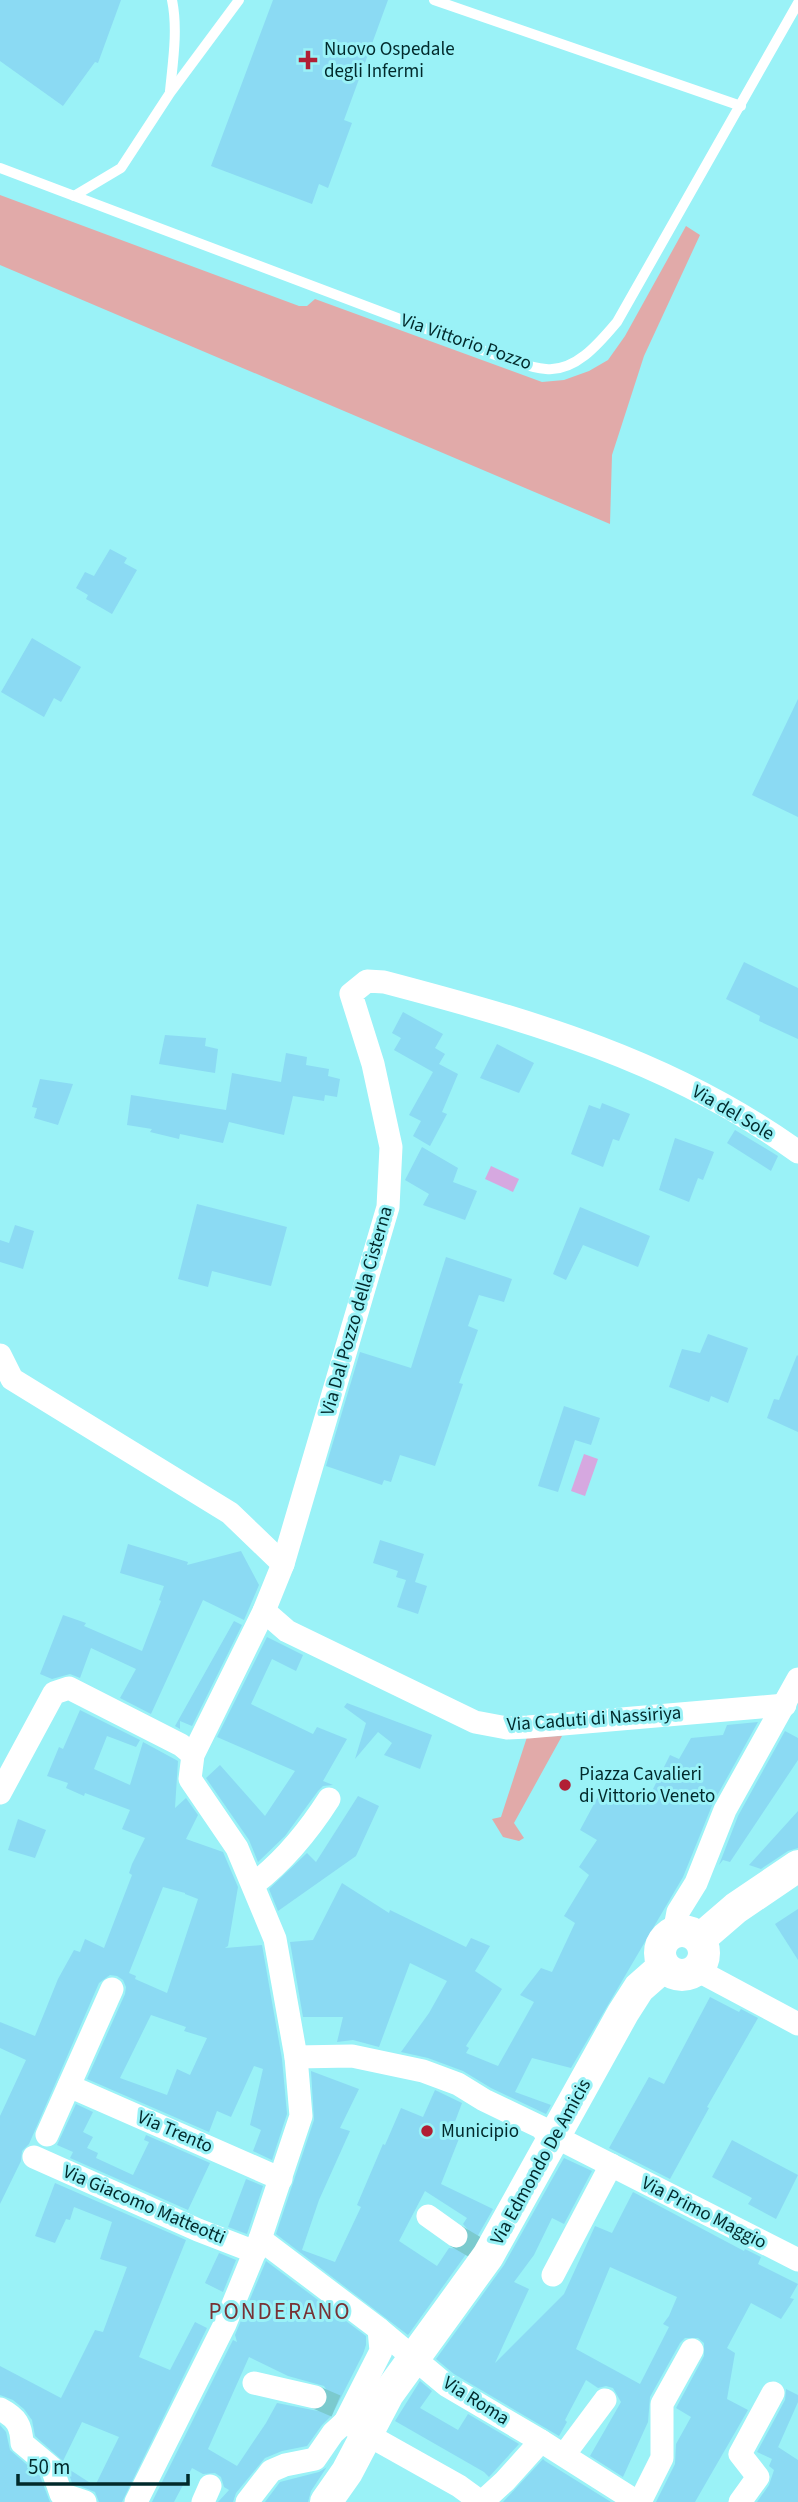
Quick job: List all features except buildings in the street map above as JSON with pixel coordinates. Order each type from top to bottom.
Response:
[{"type":"street","name":"Via Dal Pozzo della Cisterna","points":[[193,1755],[264,1611],[284,1564],[388,1207],[391,1147],[373,1064],[351,994],[367,981],[384,982],[476,1006],[580,1038],[667,1076]]},
{"type":"street","name":"Via del Sole","points":[[667,1076],[730,1107],[798,1152]]},
{"type":"street","points":[[0,1355],[12,1379],[230,1513],[284,1564]]},
{"type":"street","name":"Via Caduti di Nassiriya","points":[[264,1611],[287,1631],[475,1722],[507,1728],[785,1705]]},
{"type":"street","points":[[798,1679],[725,1810],[696,1883],[678,1912],[687,1936],[705,1955],[697,1970],[683,1976],[669,1972],[664,1966],[660,1951],[663,1944],[687,1936],[736,1908],[798,1866]]},
{"type":"street","points":[[0,1793],[54,1693],[69,1688],[181,1745],[193,1755],[190,1779],[237,1848],[275,1939],[296,2057],[301,2116],[257,2246],[225,2324],[136,2502]]},
{"type":"street","points":[[254,1884],[278,1865],[309,1830],[329,1799]]},
{"type":"street","name":"Via Edmondo De Amicis","points":[[328,2498],[347,2472],[350,2421],[388,2394],[458,2300],[483,2252],[639,1988],[664,1966]]},
{"type":"street","points":[[697,1970],[798,2024]]},
{"type":"street","points":[[47,2135],[112,1989]]},
{"type":"street","name":"Via Primo Maggio","points":[[296,2057],[352,2056],[443,2077],[798,2260]]},
{"type":"street","name":"Via Trento","points":[[69,2086],[281,2179]]},
{"type":"street","name":"Via Giacomo Matteotti","points":[[34,2157],[198,2230],[257,2246],[379,2329]]},
{"type":"street","points":[[553,2275],[611,2165]]},
{"type":"street","points":[[428,2216],[456,2236]]},
{"type":"street","points":[[247,2502],[271,2471],[314,2459],[333,2433],[350,2421],[381,2351],[379,2329]]},
{"type":"street","name":"Via Roma","points":[[379,2329],[446,2385],[639,2502],[663,2458],[662,2404],[692,2350]]},
{"type":"street","points":[[254,2383],[315,2396]]},
{"type":"street","points":[[740,2502],[758,2477],[740,2454],[773,2393]]},
{"type":"street","points":[[564,2455],[604,2400]]},
{"type":"street","points":[[0,2409],[12,2415],[21,2426],[22,2443],[52,2468],[61,2494],[85,2502]]},
{"type":"street","points":[[350,2421],[481,2502],[505,2481],[541,2441]]},
{"type":"lane","points":[[170,93],[174,44],[172,0]]},
{"type":"lane","points":[[74,197],[121,168],[170,93],[239,0]]},
{"type":"lane","points":[[435,0],[741,106]]},
{"type":"lane","name":"Via Vittorio Pozzo","points":[[0,169],[498,356],[548,370],[570,365],[595,348],[617,322],[798,3]]},
{"type":"shaded area","points":[[0,195],[299,306],[307,306],[315,299],[542,382],[564,380],[589,371],[608,360],[625,336],[686,226],[700,235],[644,356],[612,455],[610,524],[0,265]]},
{"type":"shaded area","points":[[491,1166],[519,1179],[513,1192],[485,1179]]},
{"type":"shaded area","points":[[584,1454],[598,1459],[585,1496],[571,1491]]},
{"type":"shaded area","points":[[562,1736],[514,1823],[524,1838],[519,1841],[503,1837],[492,1819],[501,1817],[527,1737]]},
{"type":"tunnel","points":[[456,2236],[478,2249]]},
{"type":"tunnel","points":[[315,2397],[336,2406]]},
{"type":"place","name":"Nuovo Ospedale degli Infermi","points":[[308,60]]},
{"type":"place","name":"Piazza Cavalieri di Vittorio Veneto","points":[[565,1785]]},
{"type":"place","name":"Municipio","points":[[427,2131]]},
{"type":"district","name":"PONDERANO","points":[[280,2311]]}]
